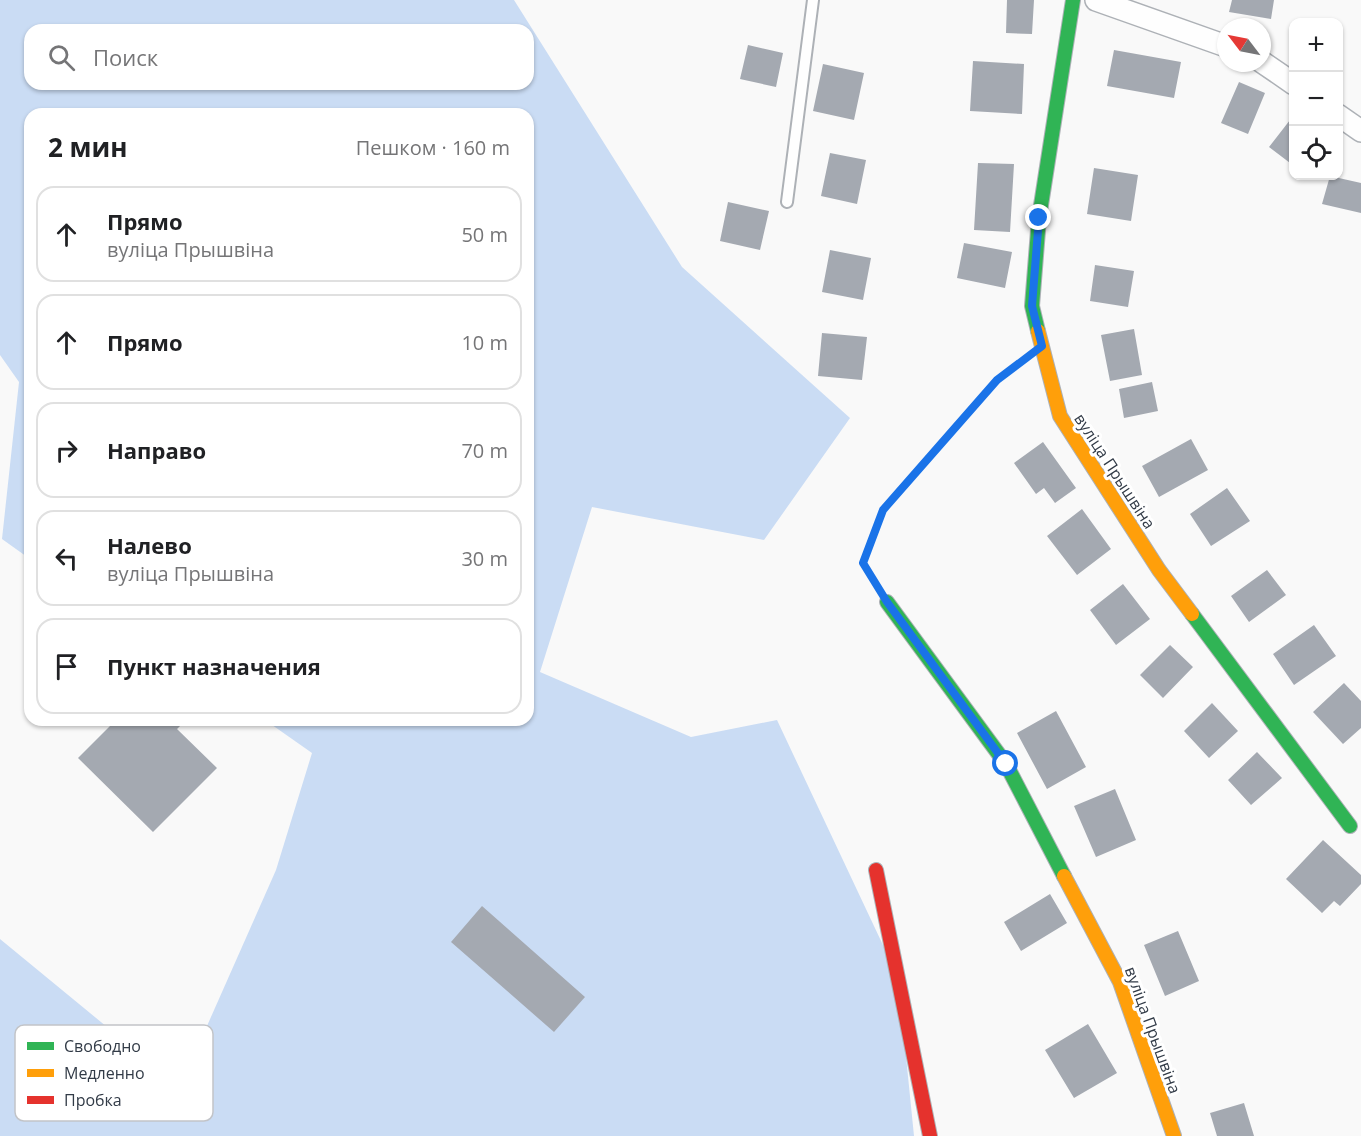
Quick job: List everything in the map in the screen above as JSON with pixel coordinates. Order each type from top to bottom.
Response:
[{"type":"street","name":"вуліца Прышвіна","points":[[1073,0],[1039,218],[1032,306],[1060,416],[1159,570],[1350,826]]},
{"type":"street","points":[[1096,0],[1217,43]]},
{"type":"street","points":[[1271,68],[1289,81]]},
{"type":"street","points":[[1343,118],[1361,131]]},
{"type":"street","name":"вуліца Прышвіна","points":[[887,602],[1006,764],[1120,982],[1174,1136]]},
{"type":"street","points":[[876,870],[930,1136]]},
{"type":"lane","points":[[787,202],[813,0]]},
{"type":"path","points":[[887,602],[863,563],[883,510],[997,380],[1042,346]]},
{"type":"shaded area","points":[[0,0],[514,0],[529,24],[24,24],[24,90],[534,90],[534,32],[682,267],[850,418],[764,540],[592,507],[540,672],[691,737],[777,720],[898,977],[914,1136],[0,1136],[0,939],[105,1025],[15,1025],[15,1121],[213,1121],[213,1025],[207,1025],[276,870],[312,753],[274,726],[534,726],[534,108],[24,108],[24,555],[2,539],[19,382],[0,355]]},
{"type":"building","points":[[1007,0],[1034,0],[1032,34],[1006,33]]},
{"type":"building","points":[[1232,0],[1274,0],[1271,19],[1229,12]]},
{"type":"building","points":[[748,45],[783,53],[776,87],[740,79]]},
{"type":"building","points":[[1114,50],[1181,62],[1174,98],[1107,86]]},
{"type":"building","points":[[973,61],[1024,64],[1022,114],[970,111]]},
{"type":"building","points":[[823,64],[864,73],[854,120],[813,111]]},
{"type":"building","points":[[1239,82],[1265,93],[1248,134],[1221,123]]},
{"type":"building","points":[[1289,121],[1289,162],[1269,147]]},
{"type":"building","points":[[830,153],[866,160],[857,204],[821,196]]},
{"type":"building","points":[[978,163],[1014,164],[1010,232],[974,230]]},
{"type":"building","points":[[1094,168],[1138,175],[1131,221],[1087,214]]},
{"type":"building","points":[[1343,179],[1361,183],[1361,213],[1322,204],[1329,180]]},
{"type":"building","points":[[728,202],[769,211],[760,250],[720,241]]},
{"type":"building","points":[[964,243],[1012,252],[1005,288],[957,278]]},
{"type":"building","points":[[830,250],[871,258],[863,300],[822,292]]},
{"type":"building","points":[[1095,265],[1134,271],[1128,307],[1090,301]]},
{"type":"building","points":[[1134,329],[1142,375],[1110,381],[1101,335]]},
{"type":"building","points":[[822,333],[867,337],[862,380],[818,376]]},
{"type":"building","points":[[1152,382],[1158,411],[1124,418],[1119,389]]},
{"type":"building","points":[[1191,439],[1208,470],[1159,497],[1142,466]]},
{"type":"building","points":[[1043,442],[1076,488],[1055,503],[1044,488],[1036,494],[1014,463]]},
{"type":"building","points":[[1227,488],[1250,521],[1211,546],[1190,514]]},
{"type":"building","points":[[1082,509],[1111,549],[1077,575],[1047,536]]},
{"type":"building","points":[[1267,570],[1286,595],[1249,622],[1231,596]]},
{"type":"building","points":[[1123,584],[1150,619],[1116,645],[1090,610]]},
{"type":"building","points":[[1314,625],[1336,656],[1294,685],[1273,654]]},
{"type":"building","points":[[1170,645],[1193,667],[1163,698],[1140,675]]},
{"type":"building","points":[[1344,683],[1361,701],[1361,728],[1343,744],[1313,712]]},
{"type":"building","points":[[1212,703],[1238,731],[1209,758],[1184,731]]},
{"type":"building","points":[[1056,711],[1086,767],[1047,789],[1017,733]]},
{"type":"building","points":[[110,726],[180,726],[177,729],[217,768],[153,832],[78,758]]},
{"type":"building","points":[[1257,752],[1282,778],[1251,805],[1228,780]]},
{"type":"building","points":[[1115,789],[1136,840],[1096,857],[1074,806]]},
{"type":"building","points":[[1323,840],[1361,875],[1361,884],[1340,906],[1334,901],[1322,913],[1286,879]]},
{"type":"building","points":[[1050,894],[1067,923],[1021,951],[1004,922]]},
{"type":"building","points":[[482,906],[585,997],[554,1032],[451,942]]},
{"type":"building","points":[[1178,931],[1199,981],[1165,996],[1144,945]]},
{"type":"building","points":[[1088,1024],[1117,1073],[1074,1098],[1045,1050]]},
{"type":"building","points":[[1244,1103],[1254,1136],[1217,1136],[1210,1113]]},
{"type":"traffic: fast","points":[[1038,331],[1032,306],[1039,218],[1073,0]]},
{"type":"traffic: fast","points":[[887,602],[1006,764],[1064,876]]},
{"type":"traffic: fast","points":[[1192,614],[1350,826]]},
{"type":"traffic: slow","points":[[1038,331],[1060,416],[1159,570],[1192,614]]},
{"type":"traffic: slow","points":[[1064,876],[1120,982],[1174,1136]]},
{"type":"traffic: jam","points":[[876,870],[930,1136]]},
{"type":"route","points":[[1006,764],[887,602],[863,563],[883,510],[997,380],[1042,346],[1032,306],[1039,218]]}]
